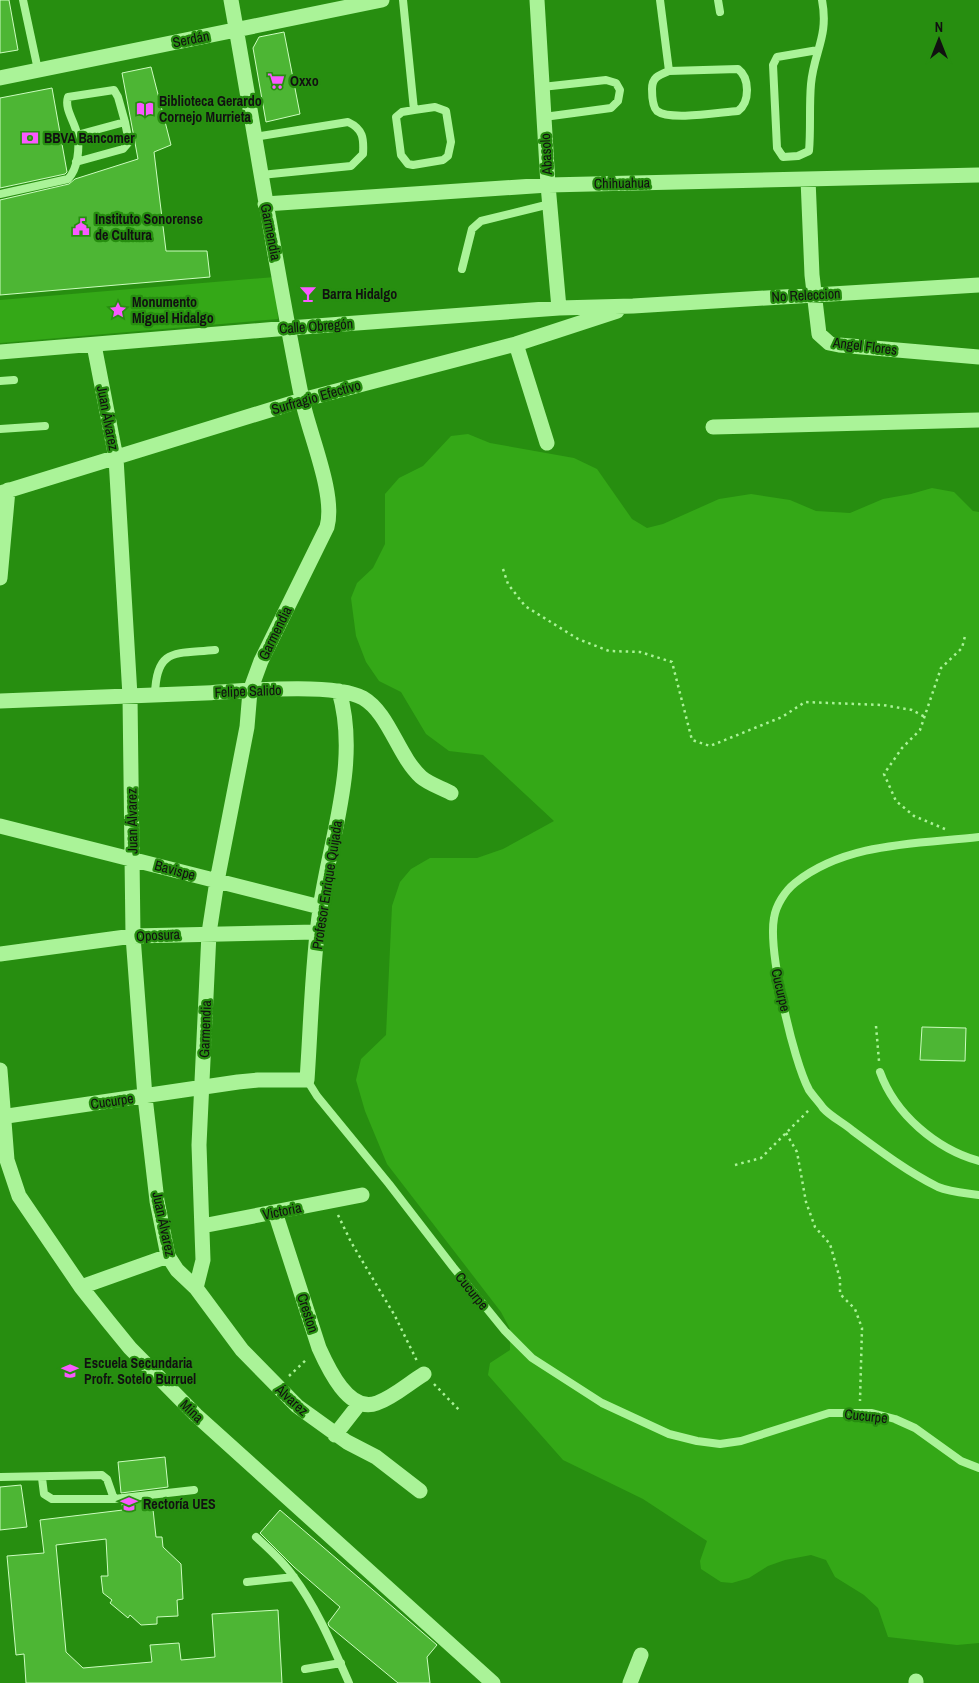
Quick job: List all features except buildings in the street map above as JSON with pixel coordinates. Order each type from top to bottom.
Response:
[{"type":"street","name":"Garmendia","points":[[197,1283],[203,1260],[198,1170],[204,1086],[210,933],[217,880],[247,727],[250,691],[261,661],[329,518],[328,496],[302,400],[265,204],[232,0]]},
{"type":"street","name":"Serdán","points":[[0,78],[382,0]]},
{"type":"street","name":"Abasolo","points":[[537,0],[548,185],[559,308]]},
{"type":"street","name":"Chihuahua","points":[[265,204],[548,185],[979,175]]},
{"type":"street","name":"Angel Flores","points":[[808,179],[814,294],[819,334],[829,343],[979,356]]},
{"type":"street","name":"No Releccion","points":[[633,306],[979,285]]},
{"type":"street","name":"Calle Obregón","points":[[0,352],[559,308],[633,306]]},
{"type":"street","name":"Surfragio Efectivo","points":[[4,491],[302,400],[516,344],[633,306]]},
{"type":"street","points":[[516,344],[547,443]]},
{"type":"street","name":"Juan Álvarez","points":[[94,345],[116,458],[130,696],[134,936],[145,1097],[158,1201],[168,1256],[177,1270],[197,1283]]},
{"type":"street","points":[[713,427],[979,420]]},
{"type":"street","points":[[0,578],[4,491]]},
{"type":"street","name":"Felipe Salido","points":[[0,701],[250,691],[339,691],[353,693],[365,699],[375,709],[409,762],[422,777],[451,793]]},
{"type":"street","name":"Profesor Enrique Quijada","points":[[307,1080],[320,907],[345,766],[346,724],[339,691]]},
{"type":"street","name":"Bavispe","points":[[0,826],[320,907]]},
{"type":"street","name":"Oposura","points":[[0,954],[134,936],[317,932]]},
{"type":"street","name":"Mina","points":[[0,1070],[7,1160],[18,1196],[81,1287],[130,1348],[196,1415],[493,1683]]},
{"type":"street","name":"Cucurpe","points":[[3,1117],[145,1097],[204,1086],[258,1080],[307,1080]]},
{"type":"street","name":"Victoria","points":[[202,1226],[362,1195]]},
{"type":"street","name":"Creston","points":[[275,1212],[319,1348],[340,1385],[360,1403]]},
{"type":"street","points":[[81,1287],[168,1256]]},
{"type":"street","name":"Álvarez","points":[[197,1283],[242,1350],[297,1406],[335,1434],[376,1457],[420,1491]]},
{"type":"street","points":[[335,1434],[360,1403],[377,1403],[424,1374]]},
{"type":"street","points":[[630,1683],[641,1655]]},
{"type":"lane","points":[[23,0],[38,70]]},
{"type":"lane","points":[[403,0],[414,110]]},
{"type":"lane","points":[[660,0],[669,71]]},
{"type":"lane","points":[[718,0],[720,12]]},
{"type":"lane","points":[[818,50],[777,57],[773,65],[777,148],[783,157],[798,156],[809,151],[811,85],[818,50],[824,38],[825,20],[822,0]]},
{"type":"lane","points":[[738,69],[743,73],[747,94],[743,107],[738,111],[674,115],[658,112],[654,107],[653,82],[657,75],[669,71],[738,69]]},
{"type":"lane","points":[[542,87],[606,80],[616,84],[620,90],[618,101],[611,108],[544,117]]},
{"type":"lane","points":[[0,194],[68,179],[76,162],[78,135],[67,104],[68,97],[74,94],[114,90],[118,96],[125,122],[128,142],[123,149],[76,162]]},
{"type":"lane","points":[[435,107],[446,111],[451,150],[443,160],[413,165],[403,160],[395,121],[398,114],[414,110],[435,107]]},
{"type":"lane","points":[[78,135],[125,122]]},
{"type":"lane","points":[[254,136],[348,122],[358,127],[364,139],[363,154],[351,166],[260,175]]},
{"type":"lane","points":[[462,269],[472,229],[481,222],[550,204]]},
{"type":"lane","points":[[0,381],[14,380]]},
{"type":"lane","points":[[0,429],[45,426]]},
{"type":"lane","points":[[156,695],[156,674],[163,660],[171,655],[215,650]]},
{"type":"lane","name":"Cucurpe","points":[[979,837],[857,852],[814,870],[794,884],[782,898],[774,916],[772,936],[774,960],[799,1066],[810,1091],[825,1110],[916,1174],[940,1187],[979,1195]]},
{"type":"lane","points":[[880,1072],[886,1089],[911,1121],[949,1148],[979,1161]]},
{"type":"lane","name":"Cucurpe","points":[[307,1080],[316,1096],[389,1184],[453,1268],[505,1331],[532,1358],[587,1394],[634,1419],[670,1434],[696,1441],[720,1444],[741,1441],[829,1413],[857,1413],[895,1419],[908,1425],[961,1461],[979,1468]]},
{"type":"lane","points":[[0,1477],[42,1478],[102,1475],[107,1479],[114,1499]]},
{"type":"lane","points":[[42,1478],[44,1494],[52,1499],[114,1499],[194,1490]]},
{"type":"lane","points":[[256,1537],[279,1559],[294,1577],[350,1683]]},
{"type":"lane","points":[[247,1582],[294,1577]]},
{"type":"lane","points":[[305,1669],[340,1663]]},
{"type":"path","points":[[503,569],[508,584],[525,606],[578,639],[609,651],[640,652],[672,662],[692,740],[710,746],[782,717],[805,702],[883,705],[912,710],[925,717]]},
{"type":"path","points":[[961,839],[935,823],[914,816],[896,801],[884,774],[902,748],[920,730],[941,668],[962,648],[964,636]]},
{"type":"path","points":[[876,1026],[880,1072]]},
{"type":"path","points":[[735,1166],[761,1158],[818,1101]]},
{"type":"path","points":[[786,1133],[797,1152],[806,1202],[815,1228],[830,1244],[840,1279],[840,1294],[855,1308],[862,1328],[861,1396],[857,1413]]},
{"type":"path","points":[[330,1200],[351,1242],[395,1316],[424,1374],[461,1412]]},
{"type":"path","points":[[276,1386],[319,1348]]},
{"type":"green space","points":[[275,277],[278,319],[0,343],[0,300]]},
{"type":"green space","points":[[468,434],[490,443],[574,458],[597,469],[632,519],[647,528],[663,524],[719,499],[751,494],[790,500],[816,511],[850,513],[883,499],[932,488],[954,492],[973,511],[979,512],[979,1643],[957,1645],[888,1637],[878,1608],[864,1595],[835,1577],[826,1560],[811,1555],[785,1560],[768,1566],[749,1578],[732,1583],[721,1582],[701,1569],[700,1561],[707,1541],[643,1499],[563,1460],[488,1375],[490,1363],[510,1350],[510,1329],[501,1312],[387,1164],[365,1111],[356,1080],[361,1059],[386,1035],[392,906],[400,882],[411,869],[430,858],[477,858],[503,849],[554,821],[483,755],[449,751],[426,734],[401,692],[379,681],[366,662],[356,636],[351,598],[357,583],[373,568],[385,544],[385,494],[399,478],[423,466],[451,436]]},
{"type":"place","name":"Oxxo","points":[[276,81]]},
{"type":"place","name":"Biblioteca Gerardo Cornejo Murrieta","points":[[145,109]]},
{"type":"place","name":"BBVA Bancomer","points":[[30,138]]},
{"type":"place","name":"Instituto Sonorense de Cultura","points":[[81,227]]},
{"type":"place","name":"Barra Hidalgo","points":[[308,294]]},
{"type":"place","name":"Monumento Miguel Hidalgo","points":[[118,310]]},
{"type":"place","name":"Escuela Secundaria Profr. Sotelo Burruel","points":[[70,1371]]},
{"type":"place","name":"Rectoría UES","points":[[129,1504]]}]
